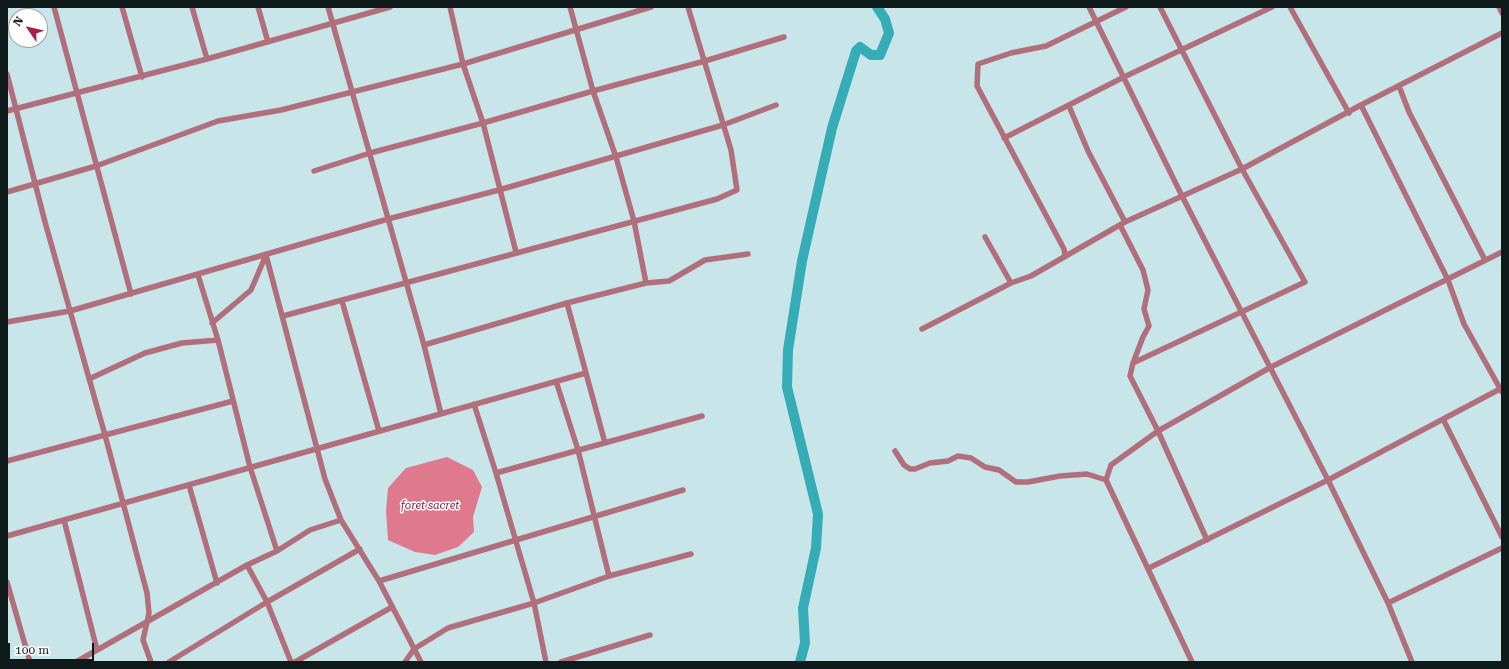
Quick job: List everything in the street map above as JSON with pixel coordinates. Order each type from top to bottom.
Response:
[{"type":"street","points":[[54,7],[131,294]]},
{"type":"street","points":[[122,7],[142,77]]},
{"type":"street","points":[[192,7],[207,59]]},
{"type":"street","points":[[258,7],[268,42]]},
{"type":"street","points":[[328,7],[424,345],[441,414]]},
{"type":"street","points":[[7,111],[142,77],[333,25],[390,7]]},
{"type":"street","points":[[450,7],[463,64],[483,123],[516,252]]},
{"type":"street","points":[[570,7],[593,91],[616,157],[634,221],[646,283]]},
{"type":"street","points":[[7,192],[96,166],[218,122],[281,110],[463,64],[650,7]]},
{"type":"street","points":[[283,316],[717,199],[736,190],[731,150],[688,7]]},
{"type":"street","points":[[1089,7],[1182,196],[1328,480],[1388,603],[1412,662]]},
{"type":"street","points":[[1065,256],[1064,249],[977,86],[978,64],[1011,53],[1046,46],[1126,7]]},
{"type":"street","points":[[1133,362],[1305,282],[1242,169],[1160,7]]},
{"type":"street","points":[[1004,138],[1124,77],[1272,7]]},
{"type":"street","points":[[1290,7],[1349,113]]},
{"type":"street","points":[[1499,7],[1502,13]]},
{"type":"street","points":[[922,329],[1011,283],[1031,276],[1126,222],[1242,169],[1349,113],[1361,105],[1502,33]]},
{"type":"street","points":[[314,171],[370,153],[705,61],[784,37]]},
{"type":"street","points":[[7,74],[70,311],[124,503],[149,604],[143,640],[150,662]]},
{"type":"street","points":[[1398,86],[1409,112],[1485,260]]},
{"type":"street","points":[[7,322],[70,311],[131,294],[388,219],[616,157],[723,125],[776,105]]},
{"type":"street","points":[[1149,568],[1328,480],[1501,390],[1464,324],[1448,280],[1361,105]]},
{"type":"street","points":[[1069,106],[1088,151],[1126,222]]},
{"type":"street","points":[[1120,225],[1143,270],[1148,290],[1144,309],[1149,326],[1133,362],[1130,376],[1158,431],[1208,540]]},
{"type":"street","points":[[984,237],[1011,283]]},
{"type":"street","points":[[1192,662],[1149,568],[1106,480],[1111,465],[1158,431],[1271,368],[1502,252]]},
{"type":"street","points":[[424,345],[567,303],[646,283],[669,280],[705,260],[748,254]]},
{"type":"street","points":[[266,255],[325,479],[341,520],[379,581],[421,662]]},
{"type":"street","points":[[212,323],[251,290],[266,255]]},
{"type":"street","points":[[198,275],[218,340],[250,467],[277,551]]},
{"type":"street","points":[[342,301],[379,431]]},
{"type":"street","points":[[567,303],[605,443]]},
{"type":"street","points":[[89,378],[145,353],[182,344],[218,340]]},
{"type":"street","points":[[7,536],[586,373]]},
{"type":"street","points":[[556,381],[578,450],[609,576]]},
{"type":"street","points":[[7,461],[233,401]]},
{"type":"street","points":[[474,404],[534,603],[546,662]]},
{"type":"street","points":[[496,473],[702,416]]},
{"type":"street","points":[[1443,419],[1502,537]]},
{"type":"street","points":[[895,451],[904,465],[910,469],[915,469],[930,463],[948,461],[958,456],[971,458],[984,467],[999,470],[1016,482],[1028,482],[1060,476],[1087,474],[1106,480]]},
{"type":"street","points":[[189,484],[217,583]]},
{"type":"street","points":[[379,581],[683,490]]},
{"type":"street","points":[[64,520],[97,650]]},
{"type":"street","points":[[76,662],[248,565],[277,551],[310,530],[341,520]]},
{"type":"street","points":[[1388,603],[1502,548]]},
{"type":"street","points":[[169,662],[267,602],[360,549]]},
{"type":"street","points":[[405,662],[414,649],[448,628],[534,603],[609,576],[692,554]]},
{"type":"street","points":[[248,565],[267,602],[291,662]]},
{"type":"street","points":[[7,582],[30,662]]},
{"type":"street","points":[[295,662],[392,606]]},
{"type":"street","points":[[561,662],[650,635]]},
{"type":"green space","name":"foret sacret","points":[[447,457],[473,470],[482,487],[473,517],[474,532],[458,547],[435,555],[415,552],[388,540],[386,511],[388,488],[406,468]]},
{"type":"waterway","points":[[800,662],[805,643],[803,608],[816,548],[818,514],[787,387],[788,350],[802,261],[832,128],[856,51],[860,47],[871,55],[880,55],[889,33],[885,19],[877,7]]}]
